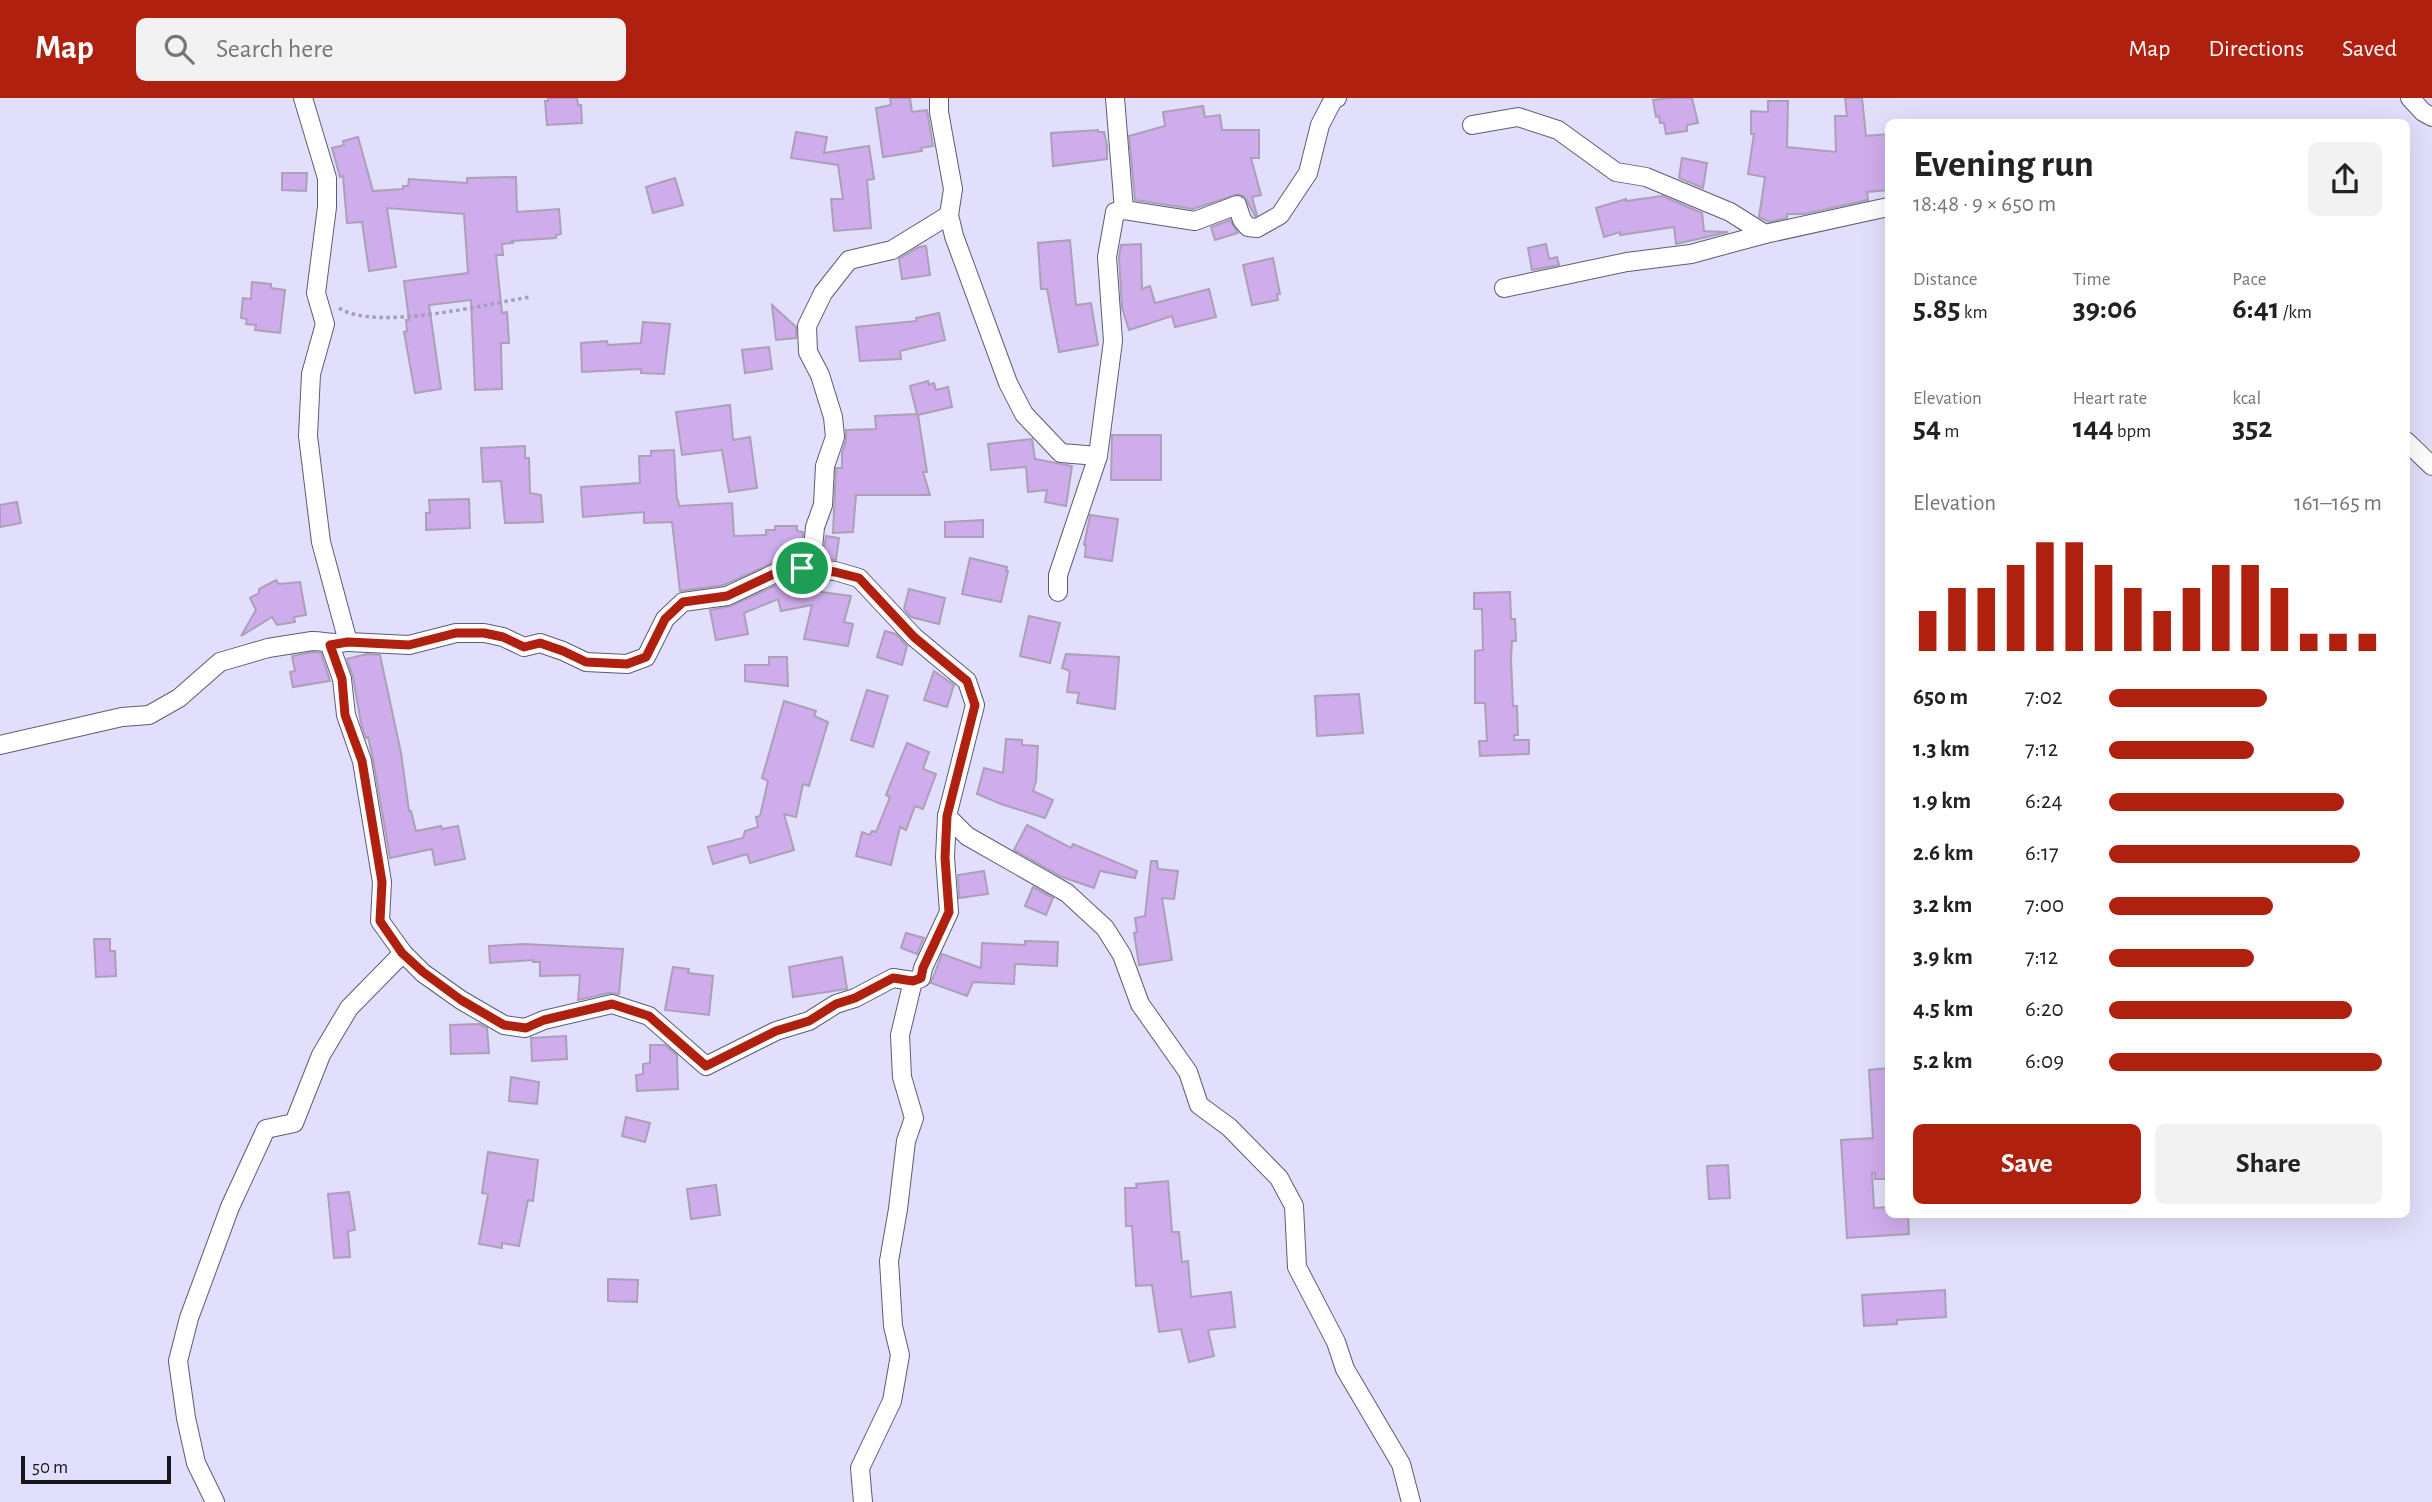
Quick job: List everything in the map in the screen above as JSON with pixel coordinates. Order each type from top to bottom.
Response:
[{"type":"street","points":[[0,745],[122,717],[149,715],[179,698],[220,663],[278,646],[312,641],[339,644],[409,645],[456,633],[484,633],[503,637],[524,647],[540,643],[586,662],[627,664],[646,657],[665,619],[683,602],[727,596],[778,572],[802,568],[859,578],[914,637],[967,681],[975,705],[947,816],[945,858],[949,912],[921,978],[913,981],[893,978],[855,998],[836,1004],[809,1021],[776,1031],[706,1066],[649,1016],[612,1004],[544,1020],[526,1028],[504,1025],[461,1000],[402,953],[380,921],[382,882],[362,761],[345,715],[339,644],[321,542],[308,436],[311,374],[325,324],[316,293],[327,207],[327,178],[303,98]]},
{"type":"street","points":[[939,98],[939,112],[953,189],[949,215],[954,236],[1004,371],[1024,414],[1061,453],[1098,456]]},
{"type":"street","points":[[1115,98],[1124,210]]},
{"type":"street","points":[[1058,592],[1058,575],[1098,456],[1113,341],[1107,257],[1115,212],[1124,210],[1195,221],[1237,205],[1242,220],[1248,227],[1257,228],[1280,215],[1308,173],[1320,125],[1333,100],[1337,98]]},
{"type":"street","points":[[2410,98],[2432,117]]},
{"type":"street","points":[[1472,125],[1518,117],[1558,130],[1616,172],[1646,177],[1730,212],[1765,234]]},
{"type":"street","points":[[1504,288],[1627,262],[1691,254],[1765,234],[1885,208]]},
{"type":"street","points":[[802,568],[813,548],[815,527],[822,505],[825,466],[835,437],[834,417],[820,375],[808,352],[807,326],[823,293],[849,260],[892,250],[949,215]]},
{"type":"street","points":[[2410,445],[2432,466]]},
{"type":"street","points":[[947,816],[967,836],[1067,894],[1105,928],[1122,955],[1140,1004],[1188,1072],[1199,1105],[1229,1127],[1279,1178],[1294,1206],[1297,1266],[1336,1342],[1345,1368],[1401,1464],[1411,1502]]},
{"type":"street","points":[[215,1502],[196,1463],[179,1373],[178,1362],[189,1318],[230,1208],[266,1129],[294,1123],[321,1055],[349,1007],[402,953]]},
{"type":"street","points":[[863,1502],[860,1468],[892,1401],[900,1355],[892,1326],[889,1261],[906,1141],[914,1118],[902,1077],[900,1035],[913,981]]},
{"type":"path","points":[[316,293],[350,315],[382,318],[530,297]]},
{"type":"building","points":[[548,98],[577,98],[578,105],[581,105],[582,123],[547,125],[545,101],[548,101]]},
{"type":"building","points":[[890,98],[910,98],[912,112],[927,110],[933,146],[921,148],[922,151],[883,157],[876,108],[891,105]]},
{"type":"building","points":[[1692,98],[1698,123],[1687,125],[1687,131],[1666,134],[1664,123],[1660,123],[1659,116],[1656,117],[1653,100]]},
{"type":"building","points":[[1845,98],[1862,98],[1866,136],[1885,134],[1885,190],[1867,192],[1868,200],[1804,214],[1787,214],[1787,218],[1769,222],[1759,217],[1765,177],[1748,174],[1754,134],[1751,134],[1751,111],[1768,112],[1768,101],[1788,101],[1787,147],[1836,152],[1835,116],[1847,116]]},
{"type":"building","points":[[1203,106],[1205,117],[1220,115],[1222,130],[1259,130],[1259,158],[1251,158],[1261,195],[1252,197],[1257,215],[1255,216],[1245,197],[1238,194],[1193,209],[1135,200],[1129,136],[1165,126],[1163,112]]},
{"type":"building","points":[[1098,130],[1104,132],[1107,159],[1053,166],[1051,133]]},
{"type":"building","points":[[796,132],[827,137],[824,153],[869,146],[874,179],[867,180],[871,228],[834,231],[831,199],[843,199],[838,165],[791,158]]},
{"type":"building","points":[[358,137],[373,191],[403,189],[403,186],[408,186],[409,179],[467,183],[467,178],[516,177],[517,212],[559,209],[561,234],[556,235],[556,238],[512,241],[513,243],[502,244],[503,255],[496,255],[502,313],[507,312],[509,343],[501,343],[502,389],[475,390],[471,300],[429,305],[441,389],[415,393],[404,332],[407,331],[406,320],[409,320],[404,281],[468,273],[464,214],[387,208],[396,267],[369,271],[362,222],[347,223],[343,176],[340,177],[332,148],[344,145],[343,141]]},
{"type":"building","points":[[1682,158],[1707,163],[1703,188],[1679,178]]},
{"type":"building","points":[[282,173],[307,173],[306,191],[282,190]]},
{"type":"building","points":[[675,178],[683,205],[653,213],[646,187]]},
{"type":"building","points":[[1662,196],[1702,213],[1704,231],[1728,232],[1676,244],[1674,227],[1620,235],[1620,232],[1604,237],[1596,208],[1626,199]]},
{"type":"building","points":[[1230,220],[1238,233],[1215,240],[1211,227]]},
{"type":"building","points":[[1070,240],[1076,305],[1091,303],[1098,345],[1059,352],[1047,289],[1041,289],[1038,243]]},
{"type":"building","points":[[1141,244],[1142,289],[1150,286],[1155,303],[1209,289],[1216,317],[1175,327],[1172,316],[1129,330],[1122,308],[1119,257],[1121,245]]},
{"type":"building","points":[[1546,244],[1549,259],[1557,257],[1559,265],[1532,270],[1528,248]]},
{"type":"building","points":[[926,246],[930,275],[902,279],[899,259],[919,247]]},
{"type":"building","points":[[1273,258],[1280,294],[1277,294],[1278,300],[1252,305],[1243,265]]},
{"type":"building","points":[[252,282],[271,284],[271,288],[285,290],[280,333],[255,330],[256,325],[246,324],[247,319],[241,318],[243,298],[251,299]]},
{"type":"building","points":[[772,305],[796,327],[796,338],[776,340]]},
{"type":"building","points":[[939,313],[945,340],[900,351],[901,359],[860,361],[856,327],[917,321],[916,318]]},
{"type":"building","points":[[643,322],[670,324],[664,374],[641,373],[641,369],[582,372],[581,343],[641,343]]},
{"type":"building","points":[[769,347],[772,369],[745,373],[742,350]]},
{"type":"building","points":[[928,381],[929,385],[934,383],[936,390],[948,387],[952,407],[918,415],[927,472],[923,472],[930,495],[856,495],[853,532],[833,533],[836,468],[842,468],[846,430],[876,429],[875,416],[917,414],[910,386]]},
{"type":"building","points":[[730,405],[733,440],[750,437],[757,488],[729,492],[722,450],[682,455],[676,412]]},
{"type":"building","points":[[1112,435],[1161,435],[1161,480],[1111,480]]},
{"type":"building","points":[[1032,439],[1035,459],[1072,466],[1066,506],[1045,502],[1047,490],[1028,492],[1026,467],[991,470],[988,444]]},
{"type":"building","points":[[525,446],[525,458],[529,458],[530,493],[541,495],[543,522],[505,523],[501,481],[483,482],[481,448]]},
{"type":"building","points":[[674,450],[679,506],[732,503],[734,536],[766,535],[766,530],[775,530],[775,526],[797,526],[797,531],[803,532],[802,545],[795,558],[774,562],[724,585],[680,591],[672,522],[644,523],[644,512],[583,517],[581,487],[640,483],[639,456],[651,456],[651,451]]},
{"type":"building","points":[[469,499],[470,528],[426,530],[426,513],[430,513],[429,500]]},
{"type":"building","points":[[17,502],[21,523],[0,527],[0,505]]},
{"type":"building","points":[[1090,515],[1118,519],[1112,561],[1085,557],[1084,545]]},
{"type":"building","points":[[983,520],[983,537],[945,537],[945,522]]},
{"type":"building","points":[[826,536],[839,538],[836,560],[820,558]]},
{"type":"building","points":[[970,558],[1007,567],[1001,602],[962,594]]},
{"type":"building","points":[[276,580],[279,584],[300,582],[306,615],[294,617],[295,622],[277,625],[272,617],[241,636],[256,610],[250,598],[259,593],[259,589]]},
{"type":"building","points":[[799,580],[800,589],[851,596],[844,622],[853,624],[848,646],[804,639],[812,605],[781,611],[778,599],[744,613],[748,634],[716,640],[710,610],[731,606],[781,583]]},
{"type":"building","points":[[909,589],[945,598],[939,624],[911,617],[904,609]]},
{"type":"building","points":[[1510,592],[1511,619],[1515,619],[1516,641],[1512,641],[1511,660],[1513,706],[1517,706],[1518,735],[1514,735],[1514,740],[1529,740],[1529,754],[1480,756],[1479,741],[1487,741],[1485,703],[1475,703],[1475,651],[1483,650],[1482,609],[1474,609],[1474,593]]},
{"type":"building","points":[[1029,616],[1060,623],[1050,663],[1020,656]]},
{"type":"building","points":[[885,631],[896,634],[907,646],[902,665],[877,657]]},
{"type":"building","points":[[321,653],[330,681],[293,687],[290,672],[295,671],[292,656]]},
{"type":"building","points":[[367,654],[380,655],[401,753],[409,811],[416,831],[458,826],[465,859],[435,865],[432,849],[390,858],[373,759],[368,737],[366,738],[361,723],[347,659]]},
{"type":"building","points":[[1066,654],[1119,657],[1115,709],[1077,703],[1079,693],[1067,692],[1070,671],[1062,668]]},
{"type":"building","points":[[769,657],[787,657],[788,686],[745,681],[745,665],[769,665]]},
{"type":"building","points":[[934,671],[954,685],[947,707],[924,700]]},
{"type":"building","points":[[867,690],[888,696],[873,747],[851,740]]},
{"type":"building","points":[[1359,694],[1363,733],[1317,736],[1315,696]]},
{"type":"building","points":[[784,701],[816,711],[814,716],[828,722],[809,786],[803,784],[796,817],[784,814],[794,850],[750,863],[747,854],[713,864],[708,847],[743,838],[745,831],[758,827],[756,817],[760,816],[768,781],[762,778]]},
{"type":"building","points":[[1006,739],[1022,740],[1022,745],[1038,746],[1033,791],[1053,800],[1045,818],[977,794],[984,768],[1003,773]]},
{"type":"building","points":[[907,743],[929,752],[923,769],[936,774],[923,809],[915,806],[906,830],[900,827],[891,865],[856,856],[862,832],[870,835],[872,831],[876,832],[890,797],[886,795]]},
{"type":"building","points":[[1027,825],[1071,848],[1073,844],[1137,871],[1135,878],[1100,871],[1094,888],[1062,877],[1014,850]]},
{"type":"building","points":[[1151,861],[1157,861],[1158,869],[1178,871],[1174,899],[1162,898],[1172,960],[1139,965],[1134,933],[1137,932],[1135,918],[1145,916]]},
{"type":"building","points":[[984,871],[988,894],[959,898],[958,875]]},
{"type":"building","points":[[1033,887],[1053,898],[1046,915],[1025,906]]},
{"type":"building","points":[[906,933],[924,938],[917,954],[901,948]]},
{"type":"building","points":[[94,939],[110,939],[110,951],[115,951],[116,976],[96,977]]},
{"type":"building","points":[[1025,941],[1058,942],[1057,966],[1015,964],[1014,984],[973,982],[967,996],[931,983],[942,954],[981,968],[982,943],[1025,945]]},
{"type":"building","points":[[524,944],[623,949],[619,994],[609,993],[578,1000],[580,975],[540,976],[540,962],[533,960],[490,963],[489,946]]},
{"type":"building","points":[[842,957],[847,989],[793,997],[789,967]]},
{"type":"building","points":[[673,967],[689,969],[688,973],[713,976],[709,1015],[665,1010]]},
{"type":"building","points":[[479,1024],[487,1028],[489,1053],[451,1054],[450,1025]]},
{"type":"building","points":[[566,1036],[567,1059],[532,1061],[531,1038]]},
{"type":"building","points":[[650,1045],[665,1045],[677,1055],[678,1089],[637,1091],[636,1075],[643,1074],[643,1064],[650,1063]]},
{"type":"building","points":[[1885,1068],[1885,1179],[1875,1179],[1875,1173],[1872,1173],[1874,1208],[1885,1207],[1885,1218],[1908,1218],[1909,1234],[1847,1238],[1841,1140],[1873,1138],[1869,1070]]},
{"type":"building","points":[[511,1077],[539,1082],[537,1104],[509,1101]]},
{"type":"building","points":[[626,1117],[650,1123],[645,1142],[622,1136]]},
{"type":"building","points":[[488,1152],[538,1160],[533,1201],[528,1200],[519,1246],[502,1243],[502,1248],[479,1244],[488,1194],[482,1193]]},
{"type":"building","points":[[1728,1165],[1730,1198],[1709,1199],[1707,1166]]},
{"type":"building","points":[[1168,1181],[1172,1232],[1179,1232],[1182,1262],[1188,1261],[1191,1297],[1231,1292],[1235,1327],[1208,1330],[1214,1356],[1189,1362],[1181,1329],[1159,1332],[1152,1285],[1136,1286],[1132,1226],[1126,1226],[1125,1188],[1137,1188],[1136,1184]]},
{"type":"building","points":[[716,1185],[720,1215],[691,1219],[687,1189]]},
{"type":"building","points":[[349,1192],[355,1230],[348,1231],[350,1257],[334,1258],[328,1194]]},
{"type":"building","points":[[608,1279],[638,1280],[637,1302],[608,1301]]},
{"type":"building","points":[[1945,1290],[1946,1317],[1897,1320],[1897,1324],[1864,1326],[1862,1295]]},
{"type":"route","points":[[802,568],[859,578],[884,608],[914,637],[967,681],[975,705],[947,816],[945,858],[949,912],[921,978],[913,981],[893,978],[855,998],[836,1004],[809,1021],[776,1031],[761,1041],[706,1066],[649,1016],[612,1004],[544,1020],[526,1028],[504,1025],[461,1000],[402,953],[380,921],[382,882],[362,761],[345,715],[342,679],[330,645],[348,642],[409,645],[456,633],[484,633],[503,637],[524,647],[540,643],[586,662],[627,664],[646,657],[665,619],[683,602],[727,596],[778,572],[802,568]]}]
